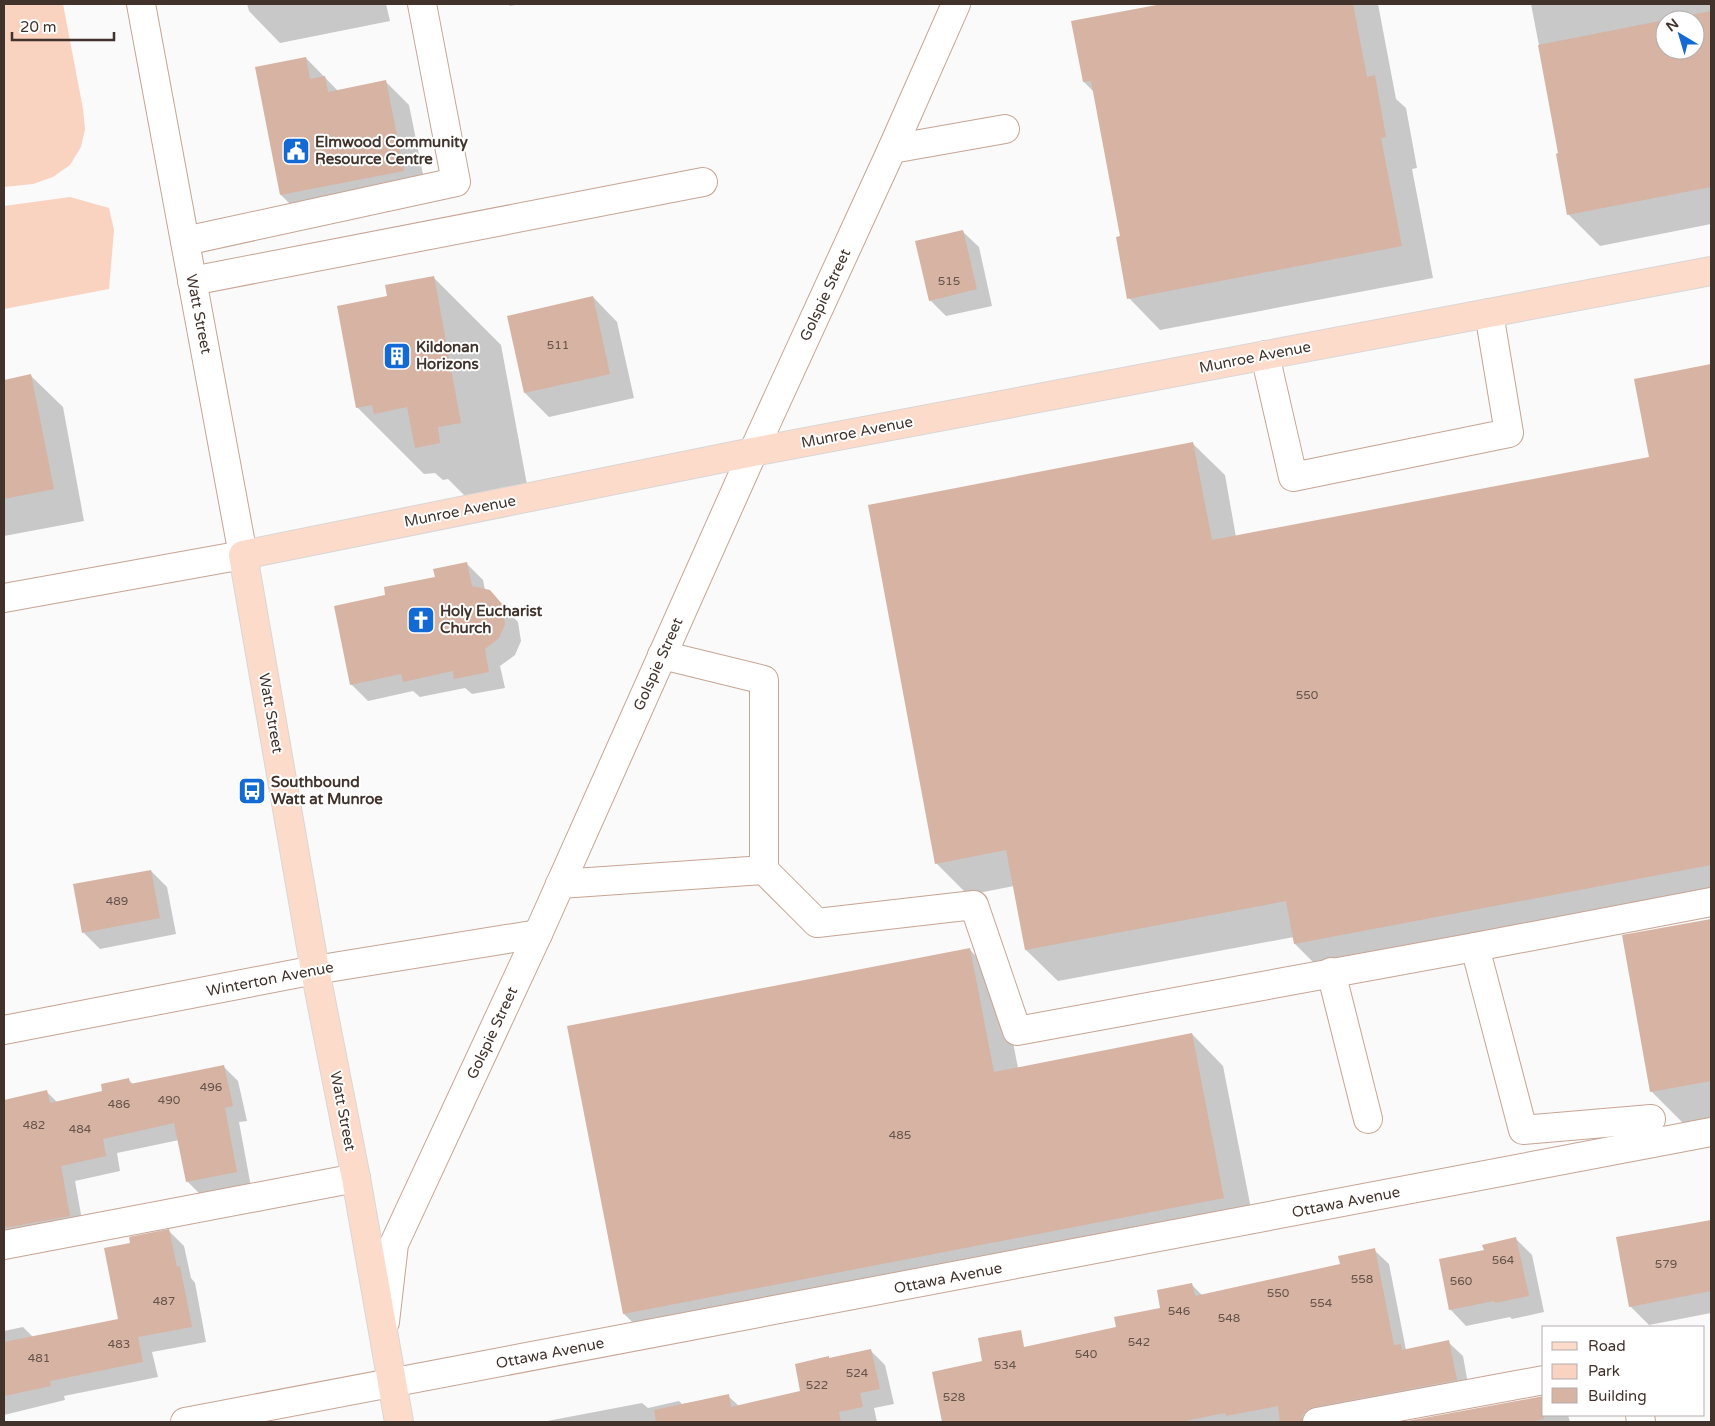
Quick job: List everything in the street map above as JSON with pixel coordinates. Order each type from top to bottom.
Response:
[{"type":"main road","name":"Munroe Avenue","points":[[243,555],[753,452],[1711,270]]},
{"type":"main road","name":"Watt Street","points":[[243,555],[316,970],[356,1178],[399,1422]]},
{"type":"street","name":"Watt Street","points":[[141,4],[243,555]]},
{"type":"street","points":[[185,241],[456,182],[422,4]]},
{"type":"street","name":"Golspie Street","points":[[384,1331],[394,1244],[538,934],[956,4]]},
{"type":"street","points":[[892,149],[1006,129]]},
{"type":"street","points":[[192,281],[703,182]]},
{"type":"street","points":[[1264,355],[1293,477],[1509,433],[1489,313]]},
{"type":"street","name":"Munroe Avenue","points":[[4,598],[243,555]]},
{"type":"street","points":[[662,655],[764,680],[764,870],[817,923],[974,905],[1017,1031],[1711,902]]},
{"type":"street","points":[[560,884],[764,870]]},
{"type":"street","name":"Winterton Avenue","points":[[4,1030],[316,970],[538,934]]},
{"type":"street","points":[[1474,947],[1523,1130],[1651,1119]]},
{"type":"street","points":[[1331,972],[1368,1119]]},
{"type":"street","name":"Ottawa Avenue","points":[[184,1422],[1711,1132]]},
{"type":"street","points":[[4,1245],[356,1178]]},
{"type":"street","points":[[1317,1422],[1542,1380]]},
{"type":"green space","points":[[4,4],[63,4],[85,129],[81,147],[70,165],[53,177],[33,184],[4,187]]},
{"type":"green space","points":[[70,197],[109,208],[114,230],[109,289],[4,309],[4,206]]},
{"type":"building","points":[[1162,4],[1353,4],[1367,77],[1375,75],[1386,137],[1381,138],[1402,246],[1127,299],[1116,237],[1120,236],[1091,81],[1083,82],[1071,21]]},
{"type":"building","points":[[1711,11],[1711,187],[1567,215],[1556,154],[1558,153],[1538,45],[1655,22],[1655,60],[1705,60],[1705,12]]},
{"type":"building","points":[[306,57],[310,79],[325,76],[328,92],[386,80],[404,171],[280,195],[255,67]]},
{"type":"building","points":[[963,230],[977,289],[929,301],[915,241]]},
{"type":"building","name":"Kildonan Horizons","points":[[434,276],[461,423],[438,427],[440,443],[415,448],[407,407],[374,414],[372,405],[356,408],[337,306],[387,296],[385,285]]},
{"type":"building","points":[[593,296],[610,374],[524,393],[507,316]]},
{"type":"building","points":[[1711,364],[1711,865],[1294,944],[1286,901],[1025,950],[1006,850],[935,864],[868,505],[1193,442],[1212,540],[1649,457],[1634,379]]},
{"type":"building","points":[[31,374],[54,489],[4,499],[4,380]]},
{"type":"building","name":"Holy Eucharist Church","points":[[467,562],[472,586],[490,590],[502,604],[505,624],[499,638],[485,649],[489,672],[454,679],[453,671],[403,682],[401,674],[350,685],[334,606],[385,595],[384,587],[435,577],[433,569]]},
{"type":"building","points":[[151,870],[160,918],[82,933],[73,884]]},
{"type":"building","points":[[1711,919],[1711,1081],[1650,1092],[1622,935]]},
{"type":"building","points":[[970,948],[994,1072],[1192,1033],[1224,1198],[623,1314],[567,1026]]},
{"type":"building","points":[[224,1065],[233,1106],[225,1108],[237,1172],[186,1182],[174,1123],[103,1139],[106,1156],[61,1166],[70,1216],[4,1228],[4,1100],[47,1090],[50,1103],[102,1091],[101,1084],[129,1078],[130,1084]]},
{"type":"building","points":[[1711,1220],[1711,1291],[1629,1307],[1616,1237]]},
{"type":"building","points":[[169,1229],[177,1267],[180,1266],[192,1327],[138,1337],[143,1362],[50,1381],[51,1386],[4,1396],[4,1342],[118,1319],[104,1248],[130,1243],[129,1237]]},
{"type":"building","points":[[1516,1237],[1529,1296],[1449,1310],[1439,1259],[1484,1250],[1482,1245]]},
{"type":"building","points":[[1375,1248],[1394,1345],[1401,1344],[1402,1350],[1449,1340],[1457,1380],[1314,1407],[1307,1410],[1302,1416],[1302,1422],[1280,1422],[1278,1406],[1226,1416],[1225,1413],[1180,1422],[942,1422],[932,1372],[982,1361],[978,1338],[1021,1330],[1024,1347],[1116,1327],[1114,1317],[1160,1308],[1157,1290],[1192,1283],[1195,1296],[1340,1264],[1338,1256]]},
{"type":"building","points":[[871,1349],[880,1389],[860,1393],[863,1407],[839,1412],[841,1422],[656,1422],[654,1410],[729,1394],[731,1407],[800,1391],[795,1364]]},
{"type":"building","points":[[1542,1396],[1542,1416],[1544,1416],[1544,1419],[1528,1422],[1402,1422]]},
{"type":"place","name":"Elmwood Community Resource Centre","points":[[296,151]]},
{"type":"place","name":"Kildonan Horizons","points":[[397,356]]},
{"type":"place","name":"Holy Eucharist Church","points":[[421,620]]},
{"type":"place","name":"Southbound Watt at Munroe","points":[[252,791]]}]
